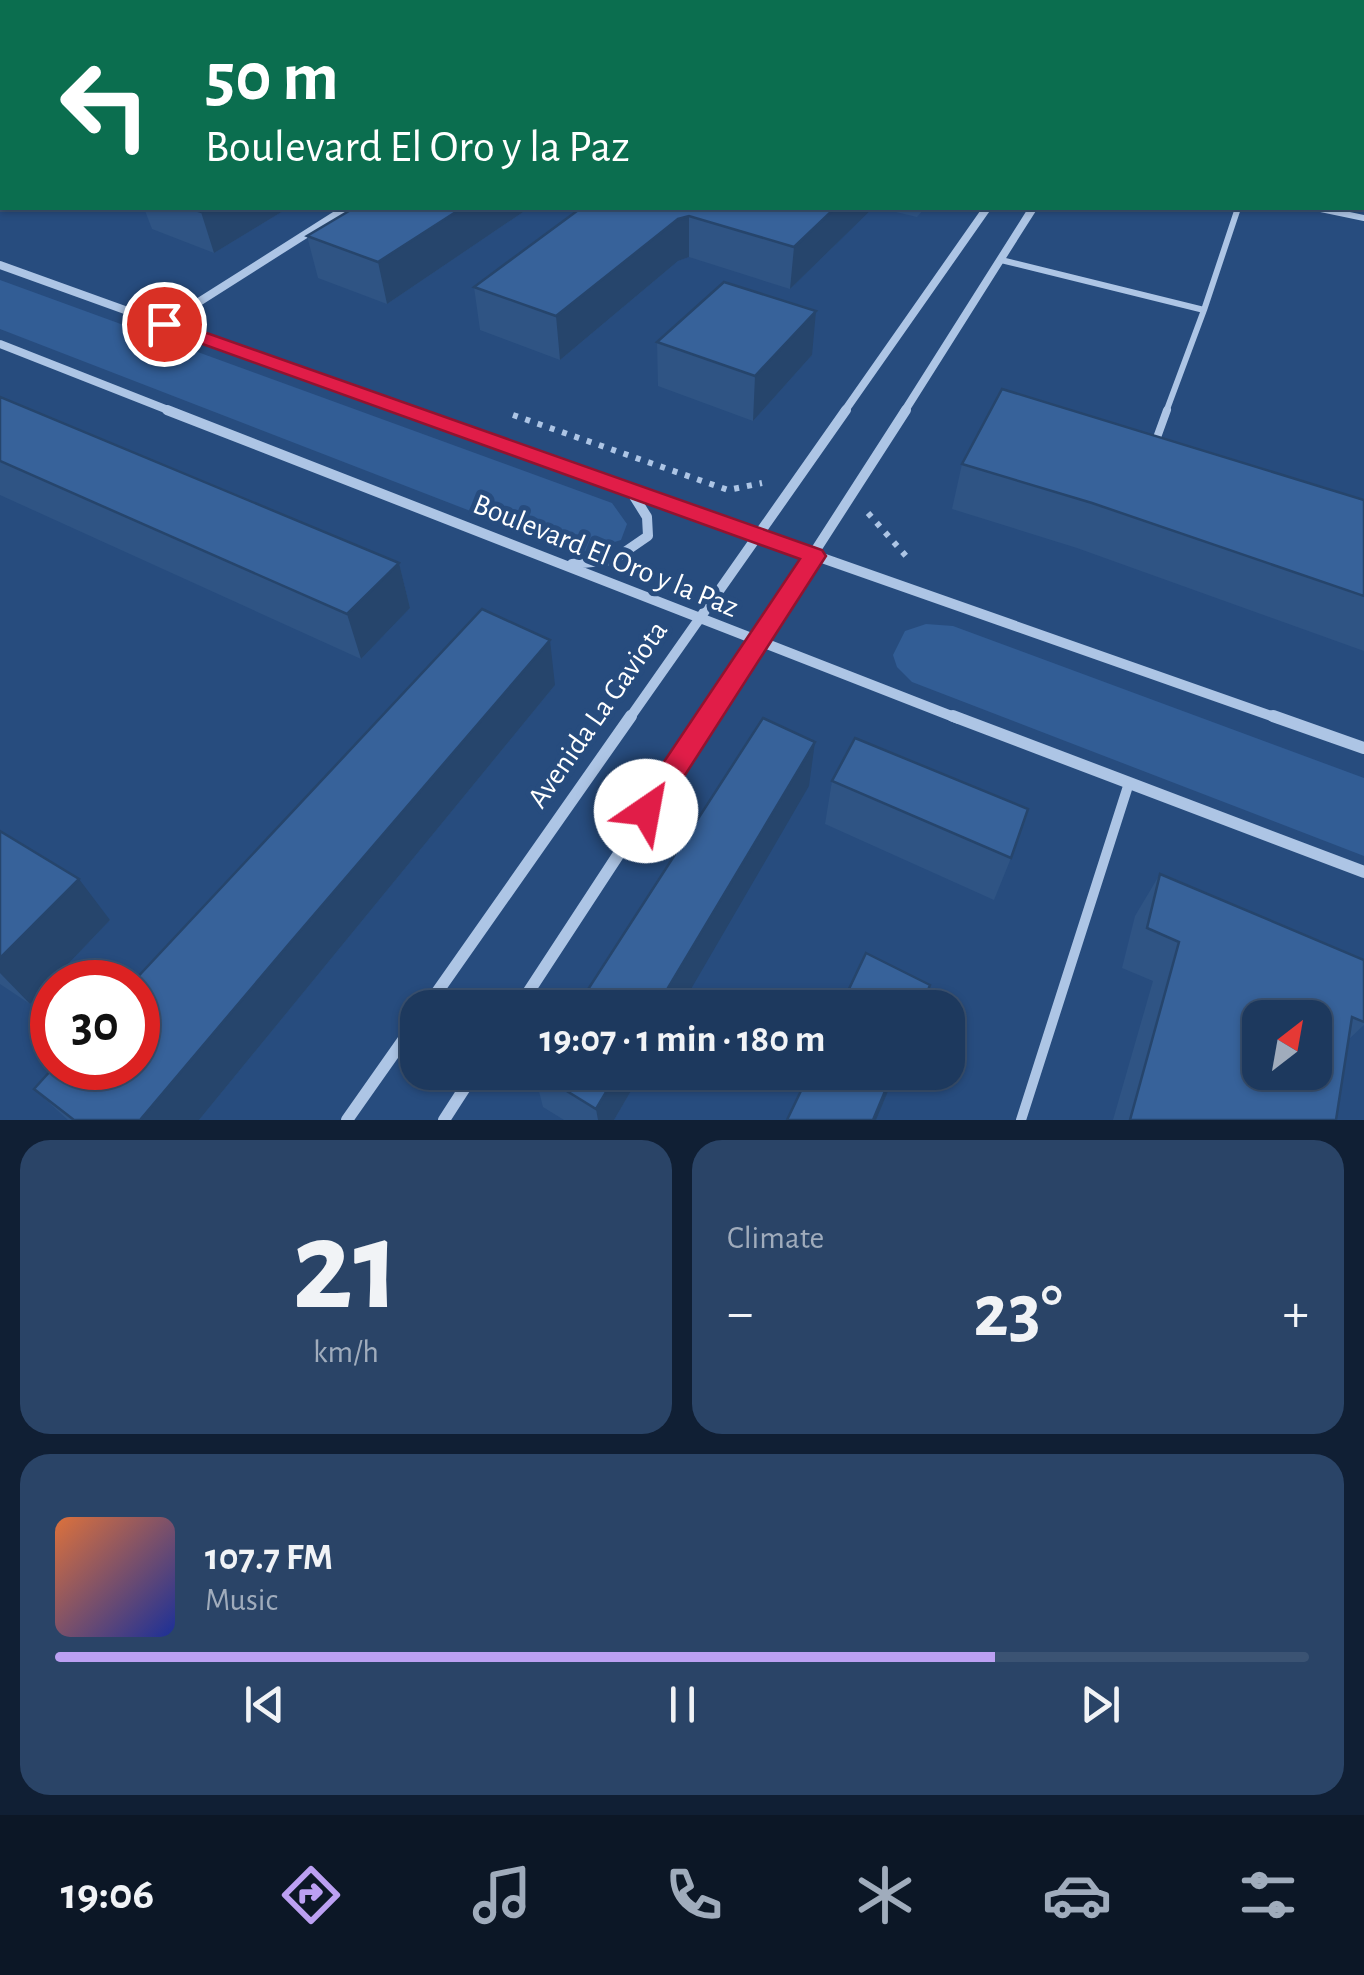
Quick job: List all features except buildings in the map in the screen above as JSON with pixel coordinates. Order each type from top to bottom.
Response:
[{"type":"street","points":[[164,324],[343,210]]},
{"type":"street","name":"Avenida La Gaviota","points":[[439,990],[985,210]]},
{"type":"street","points":[[530,990],[814,556],[1031,210]]},
{"type":"street","name":"Boulevard El Oro y la Paz","points":[[0,265],[632,493],[1364,748]]},
{"type":"street","name":"Boulevard El Oro y la Paz","points":[[0,344],[757,642],[1364,872]]},
{"type":"street","points":[[561,563],[601,566],[630,556],[648,536],[647,517],[632,493]]},
{"type":"street","points":[[347,1120],[400,1045]]},
{"type":"street","points":[[444,1120],[463,1090]]},
{"type":"lane","points":[[1157,456],[1154,446],[1237,210]]},
{"type":"lane","points":[[1326,210],[1364,218]]},
{"type":"lane","points":[[1001,260],[1204,310]]},
{"type":"lane","points":[[1021,1120],[1129,783]]},
{"type":"path","points":[[510,415],[728,490],[796,477]]},
{"type":"path","points":[[852,495],[907,558]]},
{"type":"shaded area","points":[[0,280],[612,503],[627,524],[621,540],[579,553],[0,329]]},
{"type":"shaded area","points":[[926,624],[953,626],[1364,778],[1364,856],[912,682],[897,667],[893,655],[905,631]]},
{"type":"route","points":[[164,324],[814,556],[646,811]]}]
